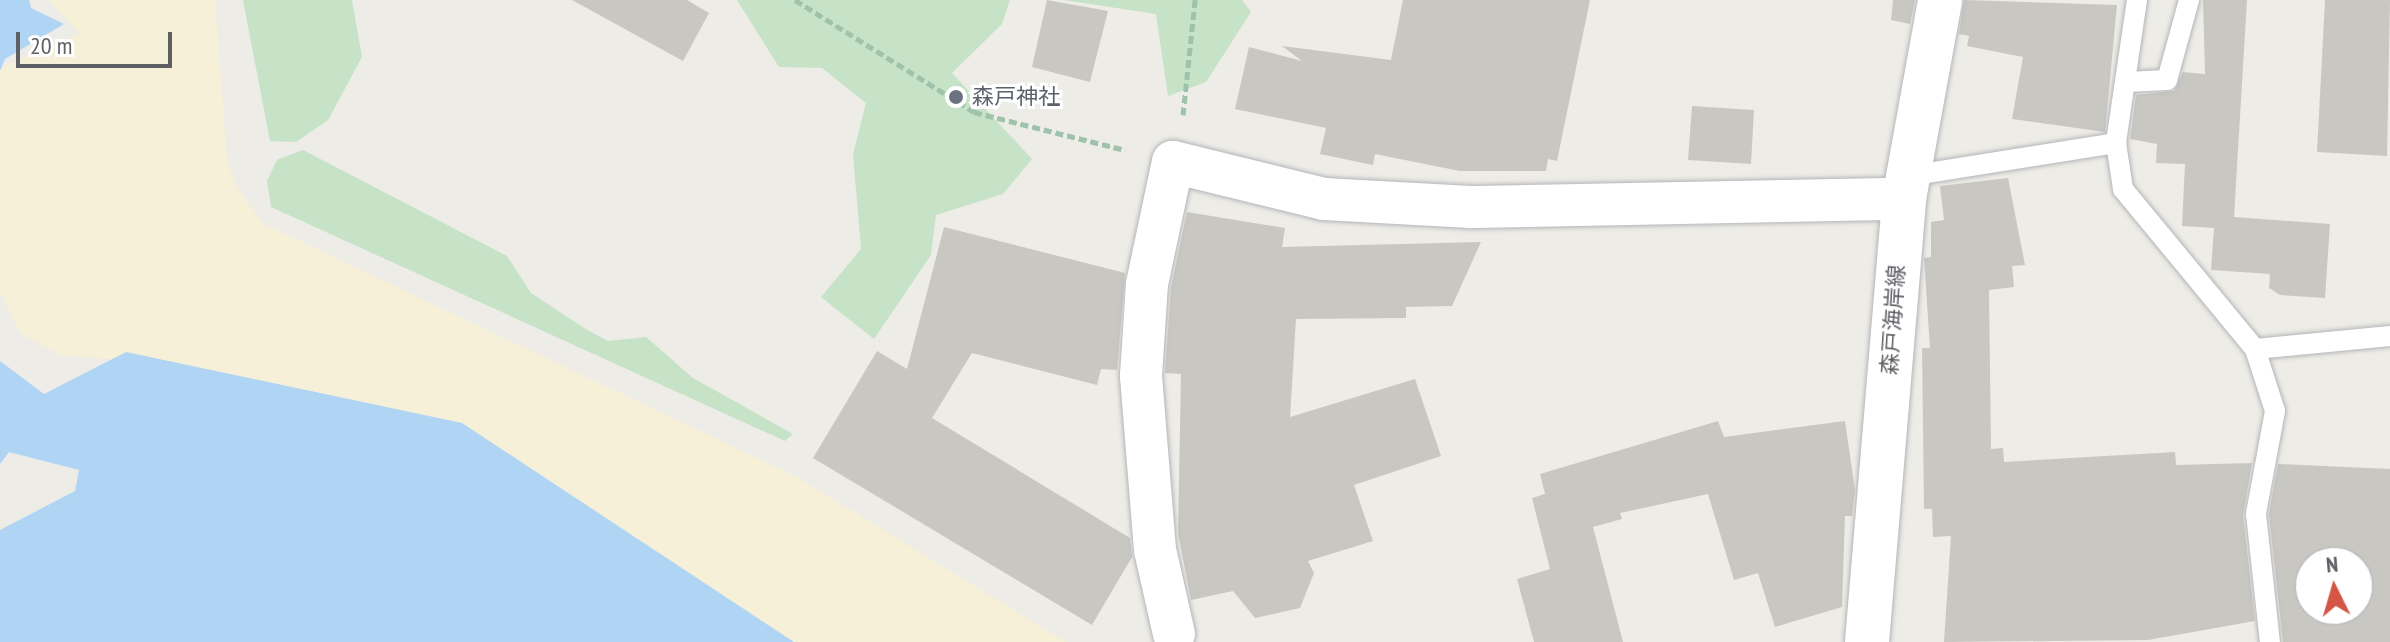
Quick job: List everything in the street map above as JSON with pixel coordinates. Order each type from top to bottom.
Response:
[{"type":"main road","name":"森戸海岸線","points":[[1867,642],[1906,188],[1940,0]]},
{"type":"street","points":[[1174,634],[1155,550],[1141,376],[1147,284],[1173,162],[1324,199],[1471,207],[1906,188]]},
{"type":"lane","points":[[2137,0],[2116,143],[2123,189],[2255,349],[2275,411],[2256,514],[2270,642]]},
{"type":"lane","points":[[2127,82],[2167,80],[2189,0]]},
{"type":"lane","points":[[1906,188],[2116,143]]},
{"type":"lane","points":[[2255,349],[2390,336]]},
{"type":"path","points":[[795,0],[974,112],[1173,162],[1195,53],[1195,0]]},
{"type":"green space","points":[[243,0],[352,0],[362,57],[328,120],[296,142],[270,141]]},
{"type":"green space","points":[[737,0],[1010,0],[1002,24],[952,73],[1032,159],[1003,194],[936,215],[931,255],[874,339],[821,297],[861,249],[853,154],[866,103],[822,68],[779,67]]},
{"type":"green space","points":[[1064,0],[1242,0],[1251,12],[1206,82],[1168,96],[1156,14]]},
{"type":"green space","points":[[303,150],[507,256],[531,293],[584,328],[608,341],[646,337],[693,378],[793,434],[785,441],[271,207],[267,181],[277,160]]},
{"type":"sand","points":[[48,0],[215,0],[227,159],[234,182],[262,223],[797,477],[1066,642],[775,642],[126,361],[60,355],[20,333],[0,292],[0,69],[80,33]]},
{"type":"water","points":[[0,0],[29,0],[31,8],[64,24],[5,59],[0,71]]},
{"type":"water","points":[[126,352],[462,423],[794,642],[0,642],[0,530],[75,491],[79,470],[9,452],[0,464],[0,361],[44,394]]},
{"type":"building","points":[[572,0],[687,0],[709,13],[683,61]]},
{"type":"building","points":[[1047,0],[1108,11],[1090,82],[1032,67]]},
{"type":"building","points":[[1403,0],[1590,0],[1557,161],[1548,159],[1546,171],[1460,171],[1375,154],[1373,165],[1320,154],[1326,128],[1235,109],[1249,47],[1302,61],[1282,46],[1391,60]]},
{"type":"building","points":[[1893,0],[1915,0],[1910,24],[1891,20]]},
{"type":"building","points":[[1964,0],[2117,5],[2105,132],[2012,119],[2023,57],[1967,46],[1969,36],[1959,34]]},
{"type":"building","points":[[2203,0],[2247,0],[2234,217],[2330,224],[2325,298],[2280,295],[2269,288],[2270,274],[2211,270],[2214,228],[2182,226],[2185,164],[2156,163],[2157,144],[2130,139],[2136,95],[2174,91],[2183,72],[2205,74]]},
{"type":"building","points":[[2325,0],[2390,0],[2387,156],[2317,152]]},
{"type":"building","points":[[1692,106],[1754,110],[1751,164],[1688,160]]},
{"type":"building","points":[[2008,178],[2025,265],[2012,266],[2014,287],[1989,290],[1991,449],[2003,448],[2004,462],[2175,452],[2176,465],[2252,463],[2243,515],[2255,621],[2148,640],[1944,642],[1951,536],[1933,537],[1932,509],[1924,509],[1922,348],[1930,348],[1924,258],[1931,257],[1931,222],[1944,220],[1940,186]]},
{"type":"building","points":[[1187,212],[1285,228],[1282,247],[1481,242],[1452,306],[1406,307],[1406,318],[1296,319],[1290,417],[1415,379],[1441,456],[1354,485],[1373,541],[1308,561],[1314,573],[1300,608],[1255,618],[1233,591],[1191,600],[1178,533],[1181,374],[1165,373],[1171,287]]},
{"type":"building","points":[[944,227],[1125,273],[1117,370],[1101,369],[1097,385],[972,353],[932,418],[1130,538],[1132,557],[1092,625],[813,458],[877,351],[907,369]]},
{"type":"building","points":[[1718,421],[1724,437],[1845,421],[1855,490],[1852,516],[1845,516],[1842,607],[1775,627],[1758,573],[1734,580],[1708,494],[1620,513],[1622,519],[1593,527],[1623,642],[1534,642],[1517,579],[1550,569],[1532,498],[1545,494],[1540,474]]},
{"type":"building","points":[[2278,464],[2390,469],[2390,642],[2283,642],[2269,514]]},
{"type":"place","name":"森戸神社","points":[[956,97]]}]
